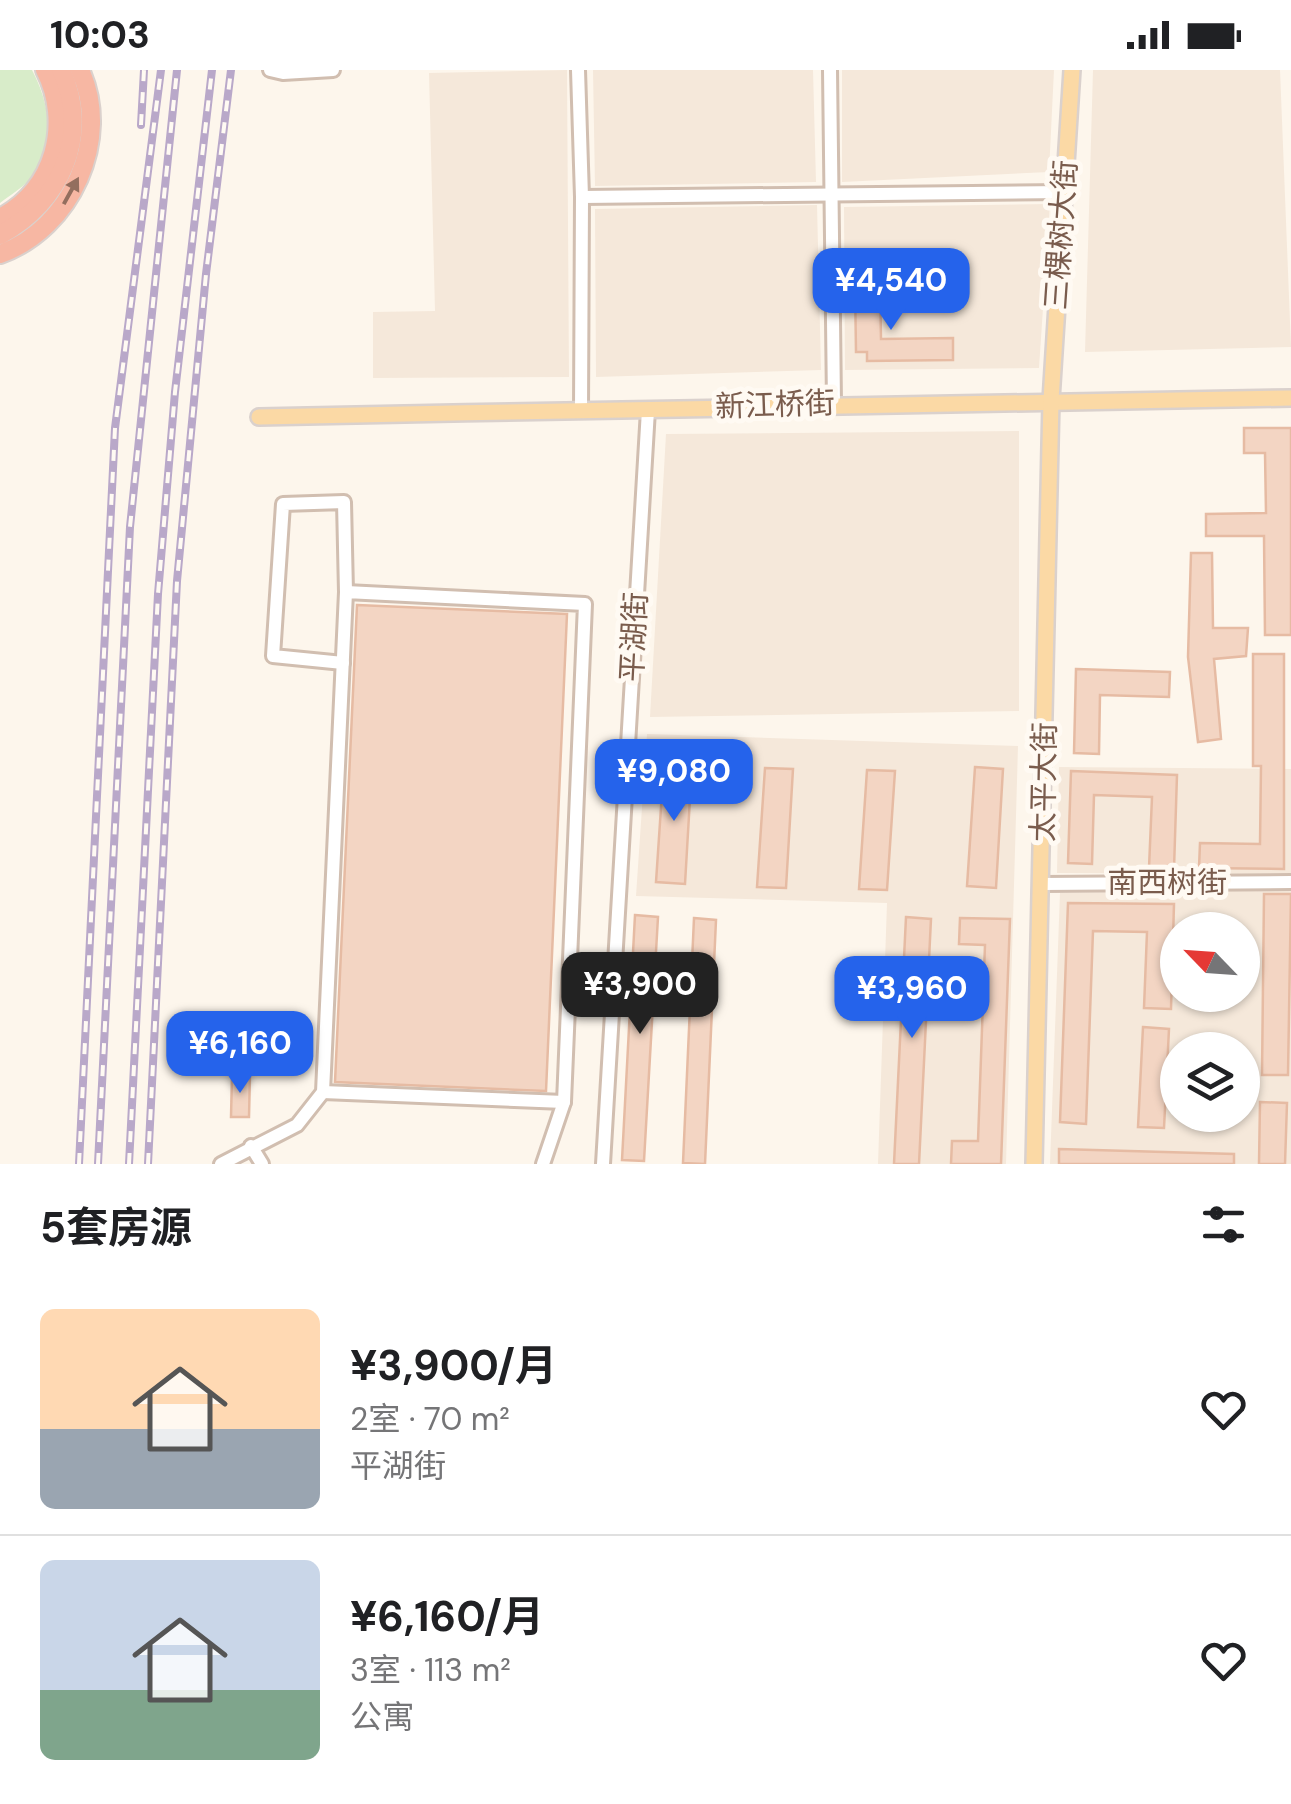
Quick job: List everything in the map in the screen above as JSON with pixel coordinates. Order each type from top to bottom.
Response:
[{"type":"highway","points":[[0,218],[16,208],[43,179],[57,143],[58,106],[44,70]]},
{"type":"highway","points":[[0,235],[42,205],[66,162],[73,110],[61,70]]},
{"type":"highway","points":[[0,254],[34,237],[50,222],[64,205],[85,164],[91,110],[80,70]]},
{"type":"main road","name":"三棵树大街","points":[[1051,400],[1072,70]]},
{"type":"main road","name":"新江桥街","points":[[258,418],[834,403],[1291,398]]},
{"type":"main road","name":"太平大街","points":[[1034,1164],[1051,400]]},
{"type":"street","points":[[272,72],[333,70]]},
{"type":"street","points":[[578,70],[581,411]]},
{"type":"street","points":[[830,70],[834,403]]},
{"type":"street","points":[[582,197],[1064,192]]},
{"type":"street","name":"平湖街","points":[[603,1164],[648,410]]},
{"type":"street","points":[[221,1164],[297,1124],[323,1092],[343,664],[346,592],[344,502],[283,504],[273,656],[343,664]]},
{"type":"street","points":[[346,592],[585,604],[564,1102],[544,1164]]},
{"type":"street","name":"南西树街","points":[[1042,884],[1291,882]]},
{"type":"street","points":[[323,1092],[564,1102]]},
{"type":"street","points":[[251,1146],[262,1164]]},
{"type":"shaded area","points":[[567,70],[569,377],[373,378],[373,312],[435,311],[429,73]]},
{"type":"shaded area","points":[[593,70],[813,70],[816,182],[595,186]]},
{"type":"shaded area","points":[[842,70],[1054,70],[1049,172],[842,182]]},
{"type":"shaded area","points":[[1093,70],[1280,70],[1291,347],[1085,352]]},
{"type":"shaded area","points":[[1050,204],[1039,368],[845,370],[844,207]]},
{"type":"shaded area","points":[[817,205],[821,370],[596,377],[595,209]]},
{"type":"shaded area","points":[[1019,431],[1019,711],[650,717],[666,434]]},
{"type":"shaded area","points":[[647,734],[1018,746],[1006,1164],[878,1164],[887,903],[636,896]]},
{"type":"shaded area","points":[[1059,767],[1291,769],[1291,874],[1057,873]]},
{"type":"shaded area","points":[[1291,890],[1291,1164],[1050,1164],[1060,893]]},
{"type":"green space","points":[[0,70],[32,70],[43,96],[48,138],[40,165],[29,181],[0,203]]},
{"type":"building","points":[[880,282],[881,339],[953,338],[953,360],[867,361],[867,352],[856,352],[855,283]]},
{"type":"building","points":[[1244,428],[1291,428],[1291,635],[1265,635],[1264,536],[1206,536],[1206,514],[1266,513],[1265,453],[1244,453]]},
{"type":"building","points":[[1191,553],[1212,553],[1213,628],[1248,628],[1246,656],[1214,659],[1221,739],[1198,742],[1188,657]]},
{"type":"building","points":[[357,605],[567,614],[546,1091],[335,1082]]},
{"type":"building","points":[[1253,654],[1284,654],[1284,869],[1199,868],[1200,843],[1260,844],[1261,766],[1253,766]]},
{"type":"building","points":[[1076,669],[1170,672],[1169,697],[1100,695],[1099,754],[1074,753]]},
{"type":"building","points":[[664,763],[692,764],[685,884],[656,882]]},
{"type":"building","points":[[975,767],[1003,769],[996,888],[967,886]]},
{"type":"building","points":[[765,768],[793,769],[786,888],[757,887]]},
{"type":"building","points":[[867,770],[895,771],[887,890],[859,889]]},
{"type":"building","points":[[1071,771],[1177,775],[1174,869],[1149,868],[1152,797],[1094,795],[1092,864],[1068,863]]},
{"type":"building","points":[[1264,894],[1291,894],[1288,1075],[1262,1075]]},
{"type":"building","points":[[1068,903],[1174,904],[1174,912],[1160,912],[1160,1009],[1144,1008],[1147,932],[1093,931],[1086,1124],[1060,1122]]},
{"type":"building","points":[[635,915],[658,917],[644,1161],[622,1160]]},
{"type":"building","points":[[906,917],[931,919],[919,1164],[894,1164]]},
{"type":"building","points":[[694,918],[716,920],[705,1164],[683,1163]]},
{"type":"building","points":[[960,918],[1010,919],[1001,1164],[951,1164],[952,1141],[978,1141],[985,945],[959,944]]},
{"type":"building","points":[[1143,1027],[1169,1029],[1160,1032],[1160,1128],[1138,1127]]},
{"type":"building","points":[[232,1075],[250,1075],[249,1117],[231,1117]]},
{"type":"building","points":[[1260,1102],[1287,1103],[1285,1164],[1259,1164]]},
{"type":"building","points":[[1059,1149],[1234,1154],[1234,1164],[1059,1164]]},
{"type":"railway","points":[[141,125],[144,70]]},
{"type":"railway","points":[[79,1164],[115,428],[161,70]]},
{"type":"railway","points":[[98,1164],[130,527],[177,70]]},
{"type":"railway","points":[[129,1164],[158,594],[175,392],[212,70]]},
{"type":"railway","points":[[148,1164],[177,581],[206,274],[231,70]]}]
